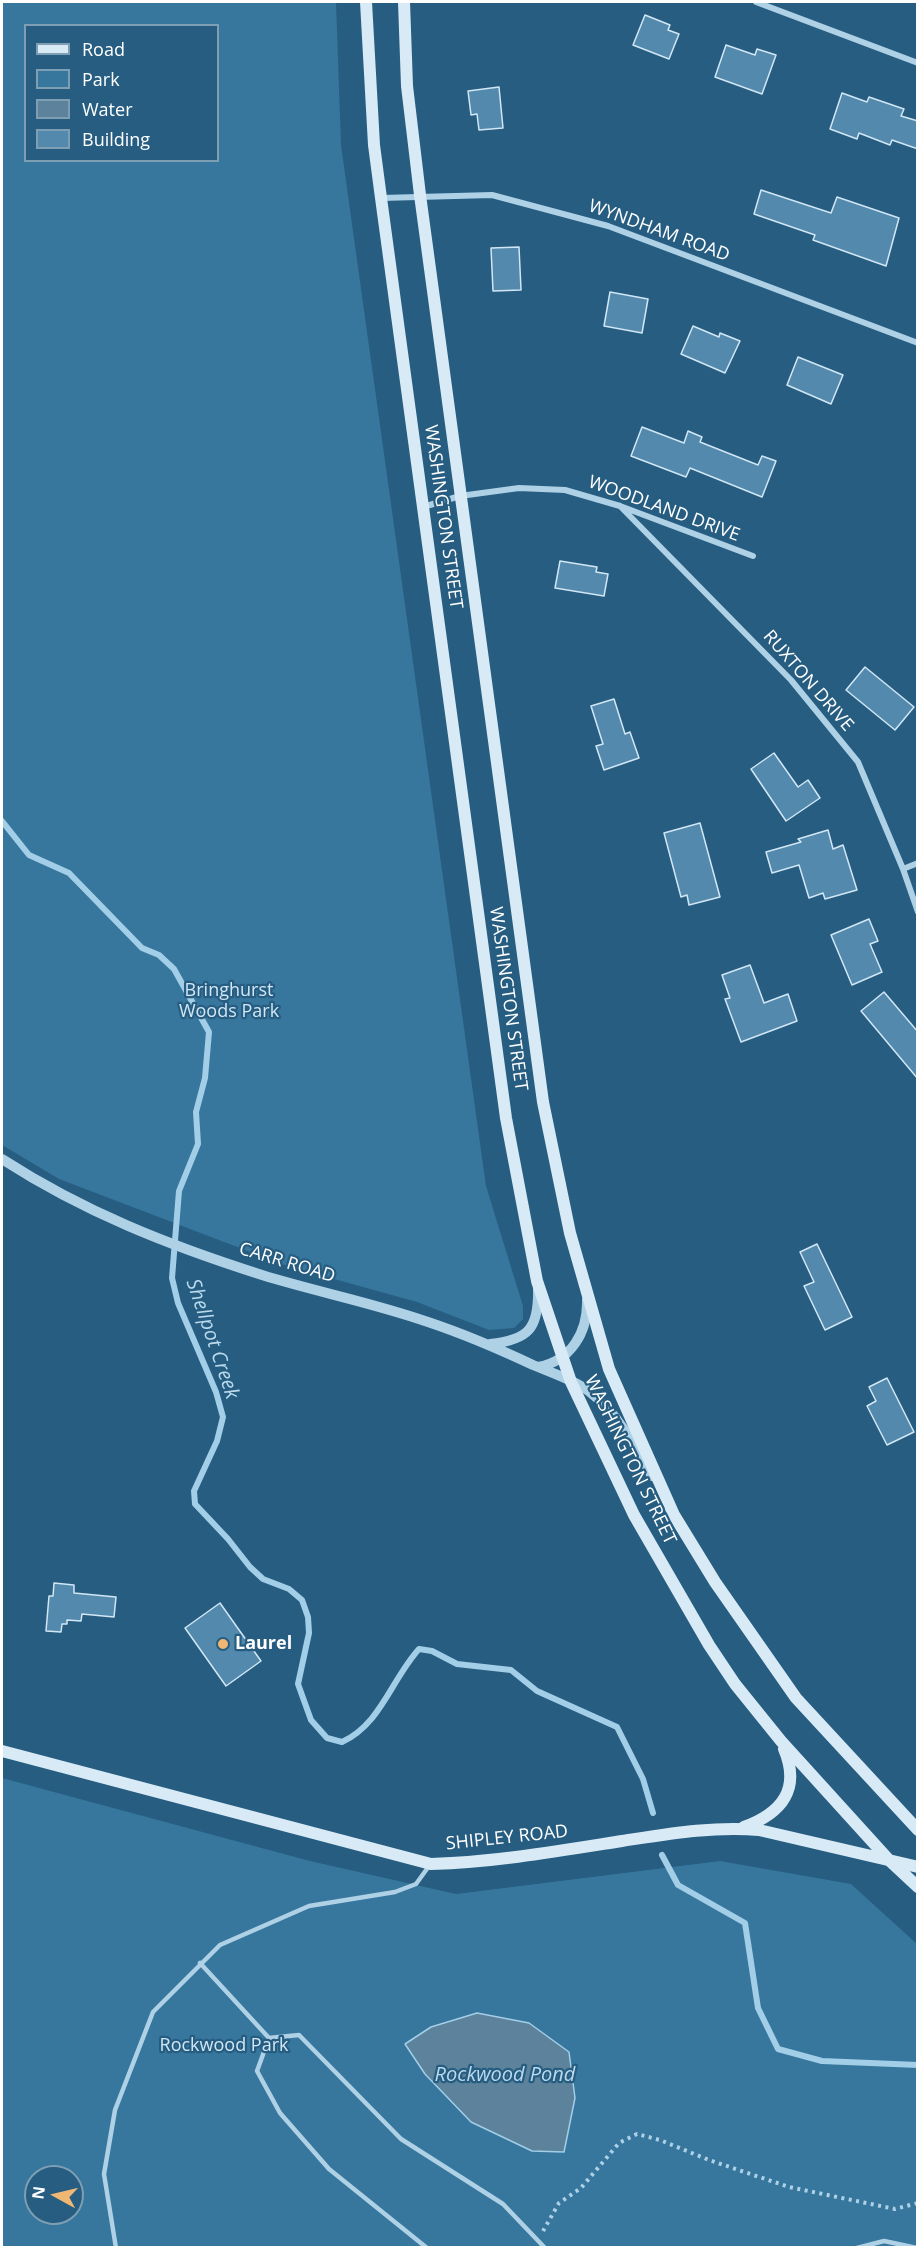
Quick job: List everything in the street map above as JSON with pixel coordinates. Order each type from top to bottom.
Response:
[{"type":"main road","name":"WASHINGTON STREET","points":[[366,2],[374,145],[381,198],[506,1118],[537,1281],[571,1382],[634,1515],[664,1570],[735,1684],[781,1741],[889,1860],[918,1887]]},
{"type":"main road","name":"WASHINGTON STREET","points":[[404,2],[408,86],[420,195],[543,1102],[570,1233],[586,1292],[609,1369],[674,1515],[716,1582],[796,1698],[918,1830]]},
{"type":"main road","points":[[740,1828],[774,1812],[787,1795],[791,1773],[781,1741]]},
{"type":"main road","name":"SHIPLEY ROAD","points":[[2,1751],[431,1864],[502,1860],[696,1830],[740,1828],[759,1830],[918,1867]]},
{"type":"street","points":[[756,2],[918,63]]},
{"type":"street","name":"WYNDHAM ROAD","points":[[381,198],[420,195],[492,195],[608,226],[918,343]]},
{"type":"street","name":"WOODLAND DRIVE","points":[[423,507],[460,496],[519,488],[565,490],[620,506],[753,556]]},
{"type":"street","name":"RUXTON DRIVE","points":[[620,506],[791,680],[858,762],[903,869],[918,912]]},
{"type":"street","points":[[903,869],[918,864]]},
{"type":"street","name":"CARR ROAD","points":[[2,1159],[48,1188],[109,1220],[262,1274],[428,1322],[486,1344],[571,1382],[595,1396],[622,1426],[674,1515]]},
{"type":"street","points":[[486,1344],[518,1339],[531,1330],[538,1298],[537,1281]]},
{"type":"street","points":[[538,1367],[552,1364],[562,1358],[581,1335],[586,1319],[586,1292]]},
{"type":"lane","points":[[116,2247],[104,2174],[115,2110],[153,2012],[220,1945],[309,1906],[395,1892],[416,1884],[431,1864]]},
{"type":"lane","points":[[200,1963],[269,2038]]},
{"type":"lane","points":[[269,2038],[299,2035],[401,2139],[503,2204],[545,2247]]},
{"type":"lane","points":[[269,2038],[256,2070],[280,2113],[329,2169],[428,2247]]},
{"type":"lane","points":[[857,2247],[884,2241],[917,2247]]},
{"type":"path","points":[[538,2240],[559,2203],[581,2188],[619,2143],[637,2134],[660,2140],[709,2160],[789,2187],[895,2209],[918,2203]]},
{"type":"green space","name":"Bringhurst Woods Park","points":[[2,2],[336,2],[341,145],[486,1186],[523,1306],[523,1319],[514,1328],[489,1330],[417,1302],[287,1266],[59,1179],[2,1145]]},
{"type":"green space","name":"Rockwood Park","points":[[2,1778],[310,1861],[456,1894],[720,1861],[851,1884],[917,1944],[917,2247],[2,2247]]},
{"type":"water","name":"Rockwood Pond","points":[[477,2013],[529,2023],[569,2052],[575,2098],[564,2152],[532,2151],[471,2122],[425,2074],[405,2044],[431,2027]]},
{"type":"building","points":[[645,15],[670,25],[668,30],[679,34],[669,59],[633,45]]},
{"type":"building","points":[[726,45],[755,55],[757,49],[776,55],[762,94],[715,77]]},
{"type":"building","points":[[499,87],[503,128],[479,130],[477,114],[471,115],[468,91]]},
{"type":"building","points":[[842,93],[867,102],[869,97],[904,109],[901,116],[918,121],[918,149],[892,140],[890,145],[859,133],[857,139],[830,129]]},
{"type":"building","points":[[761,190],[831,213],[837,197],[899,218],[886,266],[813,240],[815,235],[754,214]]},
{"type":"building","points":[[519,247],[521,290],[493,291],[491,248]]},
{"type":"building","points":[[610,292],[648,299],[642,333],[604,326]]},
{"type":"building","points":[[693,326],[719,337],[720,333],[740,341],[725,373],[681,354]]},
{"type":"building","points":[[798,357],[843,375],[831,404],[787,385]]},
{"type":"building","points":[[642,427],[684,443],[688,431],[702,437],[700,442],[758,465],[762,456],[776,461],[762,497],[690,468],[686,477],[631,456]]},
{"type":"building","points":[[560,561],[597,567],[596,572],[608,574],[604,596],[555,588]]},
{"type":"building","points":[[865,667],[914,707],[895,730],[846,690]]},
{"type":"building","points":[[614,699],[625,734],[630,732],[639,758],[604,770],[596,746],[603,744],[591,706]]},
{"type":"building","points":[[774,753],[798,787],[808,780],[820,798],[786,821],[751,769]]},
{"type":"building","points":[[700,823],[720,897],[689,905],[687,895],[681,897],[664,833]]},
{"type":"building","points":[[828,830],[833,849],[843,845],[857,890],[825,899],[823,893],[809,898],[799,865],[772,873],[766,852],[801,842],[798,839]]},
{"type":"building","points":[[869,919],[878,941],[870,944],[882,972],[852,985],[831,935]]},
{"type":"building","points":[[750,965],[764,1003],[788,994],[797,1021],[741,1042],[725,999],[730,998],[722,975]]},
{"type":"building","points":[[884,992],[918,1032],[918,1079],[861,1011]]},
{"type":"building","points":[[817,1244],[852,1317],[825,1330],[804,1286],[814,1282],[800,1252]]},
{"type":"building","points":[[887,1378],[914,1432],[887,1445],[867,1406],[876,1401],[869,1387]]},
{"type":"building","points":[[54,1583],[74,1585],[74,1593],[116,1597],[114,1617],[82,1614],[81,1621],[67,1620],[67,1624],[62,1624],[61,1632],[46,1631],[49,1596],[53,1596]]},
{"type":"building","name":"Laurel","points":[[220,1603],[261,1661],[226,1686],[185,1628]]},
{"type":"waterway","name":"Shellpot Creek","points":[[2,821],[29,855],[69,873],[142,948],[159,955],[174,969],[209,1032],[205,1078],[196,1112],[198,1144],[179,1191],[172,1278],[178,1303],[216,1392],[223,1417],[217,1441],[194,1491],[195,1504],[263,1579],[289,1589],[302,1600],[308,1617],[309,1633],[298,1684],[311,1720],[327,1738],[342,1742],[355,1734],[376,1713],[419,1649],[432,1651],[457,1664],[511,1670],[537,1691],[617,1727],[643,1779],[653,1813]]},
{"type":"waterway","name":"Shellpot Creek","points":[[662,1855],[678,1885],[745,1923],[758,2008],[778,2049],[822,2061],[918,2065]]},
{"type":"place","name":"Laurel","points":[[223,1644]]}]
